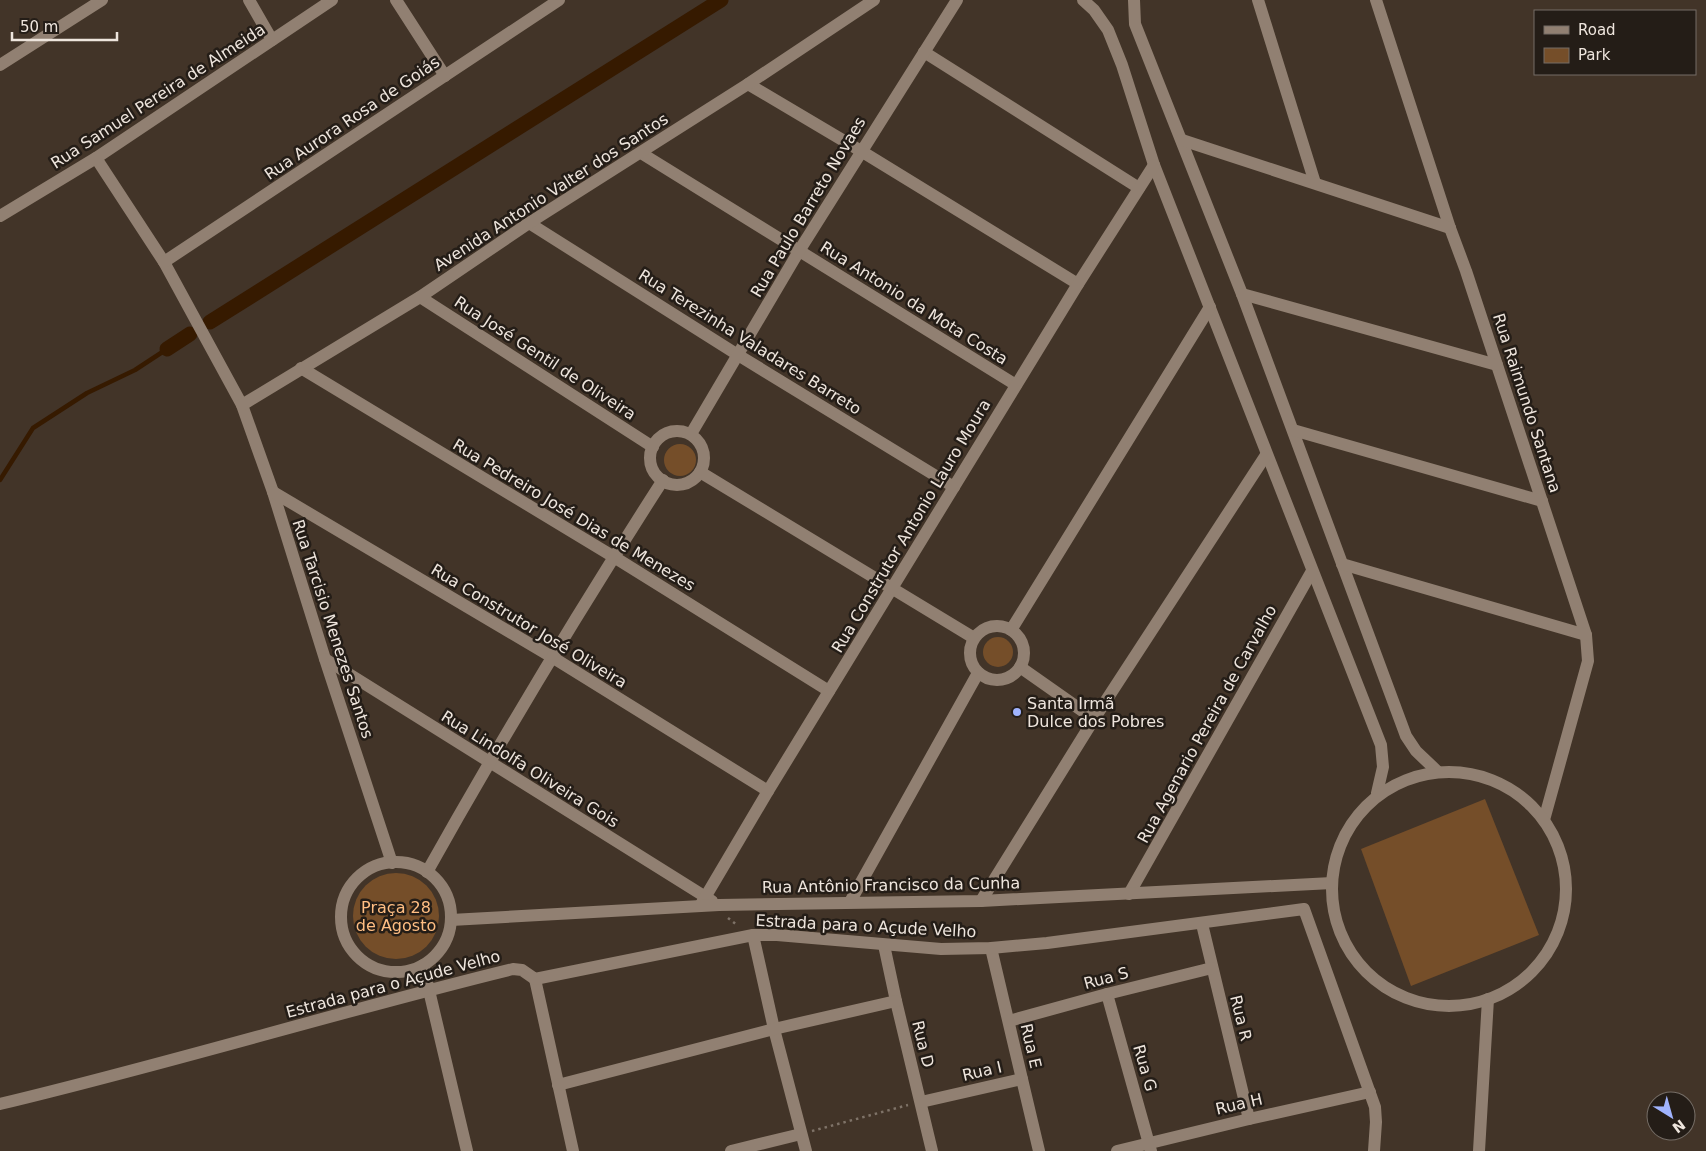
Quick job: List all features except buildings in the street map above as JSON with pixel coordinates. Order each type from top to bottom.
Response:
[{"type":"street","points":[[0,65],[102,0]]},
{"type":"street","points":[[249,0],[272,40]]},
{"type":"street","name":"Rua Samuel Pereira de Almeida","points":[[0,216],[96,158],[332,0]]},
{"type":"street","points":[[396,0],[444,76]]},
{"type":"street","name":"Rua Aurora Rosa de Goiás","points":[[164,262],[559,0]]},
{"type":"street","name":"Avenida Antonio Valter dos Santos","points":[[242,405],[420,297],[529,223],[748,84],[874,0]]},
{"type":"street","name":"Rua Paulo Barreto Novaes","points":[[691,434],[799,251],[957,0]]},
{"type":"street","points":[[1082,0],[1094,10],[1108,30],[1122,65],[1154,165],[1381,745],[1383,767],[1377,793],[1360,815],[1341,846],[1332,883],[1333,906],[1344,943],[1367,974],[1399,996],[1436,1006],[1475,1004],[1511,989],[1540,964],[1559,930],[1567,892],[1562,854],[1544,820],[1516,793],[1481,776],[1437,771],[1377,793]]},
{"type":"street","points":[[1134,0],[1135,24],[1242,294],[1406,736],[1416,751],[1437,771]]},
{"type":"street","points":[[1258,0],[1315,184]]},
{"type":"street","name":"Rua Raimundo Santana","points":[[1376,0],[1586,635],[1588,661],[1544,820]]},
{"type":"street","points":[[924,52],[1139,188]]},
{"type":"street","points":[[748,84],[1078,284]]},
{"type":"street","points":[[1182,140],[1450,228]]},
{"type":"street","name":"Rua Antonio da Mota Costa","points":[[641,153],[1016,385]]},
{"type":"street","name":"Rua Tarcisio Menezes Santos","points":[[96,158],[164,262],[242,405],[273,492],[392,863]]},
{"type":"street","name":"Rua Construtor Antonio Lauro Moura","points":[[708,903],[768,791],[1078,284],[1154,165]]},
{"type":"street","name":"Rua Terezinha Valadares Barreto","points":[[529,223],[954,487]]},
{"type":"street","points":[[1242,294],[1497,365]]},
{"type":"street","name":"Rua José Gentil de Oliveira","points":[[420,297],[653,446]]},
{"type":"street","points":[[1011,630],[1210,307]]},
{"type":"street","name":"Rua Pedreiro José Dias de Menezes","points":[[301,368],[614,557],[829,692]]},
{"type":"street","points":[[1293,430],[1542,501]]},
{"type":"street","points":[[677,431],[691,434],[702,447],[704,464],[700,472],[695,479],[679,484],[671,484],[663,480],[653,469],[651,454],[653,446],[662,435],[669,432],[677,431]]},
{"type":"street","points":[[981,901],[1094,719],[1266,455]]},
{"type":"street","points":[[700,472],[974,638]]},
{"type":"street","points":[[427,872],[488,762],[663,480]]},
{"type":"street","name":"Rua Construtor José Oliveira","points":[[273,492],[552,657],[768,791]]},
{"type":"street","points":[[1342,564],[1586,635]]},
{"type":"street","name":"Rua Agenario Pereira de Carvalho","points":[[1130,894],[1312,571]]},
{"type":"street","points":[[995,626],[1011,630],[1022,642],[1024,650],[1020,667],[1015,673],[1000,680],[985,678],[978,673],[970,660],[969,653],[974,638],[980,632],[995,626]]},
{"type":"street","name":"Rua Lindolfa Oliveira Gois","points":[[325,659],[708,903]]},
{"type":"street","points":[[1020,667],[1094,719]]},
{"type":"street","points":[[850,902],[978,673]]},
{"type":"street","points":[[392,863],[410,864],[427,872],[440,885],[449,901],[451,920],[443,946],[434,957],[423,965],[406,971],[388,972],[371,967],[357,956],[346,942],[341,925],[342,907],[348,890],[359,877],[374,867],[392,863]]},
{"type":"street","name":"Rua Antônio Francisco da Cunha","points":[[451,920],[708,903],[981,901],[1332,883]]},
{"type":"street","name":"Estrada para o Açude Velho","points":[[0,1104],[99,1080],[513,969],[526,971],[535,979],[753,936],[777,935],[941,949],[991,948],[1202,924],[1304,909],[1370,1092]]},
{"type":"street","name":"Rua R","points":[[1202,924],[1249,1119]]},
{"type":"street","points":[[753,936],[774,1029],[806,1151]]},
{"type":"street","name":"Rua D","points":[[884,945],[932,1151]]},
{"type":"street","name":"Rua E","points":[[991,948],[1040,1151]]},
{"type":"street","points":[[423,965],[467,1151]]},
{"type":"street","name":"Rua S","points":[[1009,1021],[1212,968]]},
{"type":"street","points":[[535,979],[573,1151]]},
{"type":"street","name":"Rua G","points":[[1107,994],[1149,1147]]},
{"type":"street","points":[[1479,1151],[1488,998]]},
{"type":"street","points":[[558,1085],[774,1029],[896,1001]]},
{"type":"street","name":"Rua I","points":[[920,1102],[1022,1079]]},
{"type":"street","points":[[1370,1092],[1375,1107],[1374,1151]]},
{"type":"street","name":"Rua H","points":[[1117,1151],[1149,1147],[1249,1119],[1370,1092]]},
{"type":"street","points":[[731,1151],[801,1134]]},
{"type":"path","points":[[708,903],[753,936]]},
{"type":"path","points":[[801,1134],[920,1102]]},
{"type":"green space","points":[[680,444],[691,449],[696,460],[691,471],[680,476],[669,471],[664,460],[669,449]]},
{"type":"green space","points":[[998,637],[1004,638],[1012,646],[1012,658],[1004,666],[998,667],[992,666],[984,658],[983,652],[984,646],[992,638]]},
{"type":"green space","points":[[1485,799],[1539,935],[1411,986],[1361,849]]},
{"type":"green space","name":"Praça 28 de Agosto","points":[[396,873],[412,876],[420,880],[432,892],[436,900],[439,916],[436,932],[432,940],[420,952],[412,956],[396,959],[380,956],[372,952],[360,940],[356,932],[353,916],[356,900],[360,892],[372,880],[380,876]]},
{"type":"waterway","points":[[210,322],[721,0]]},
{"type":"waterway","points":[[167,349],[190,334]]},
{"type":"waterway","points":[[0,480],[33,428],[87,393],[135,370],[167,349]]},
{"type":"place","name":"Santa Irmã Dulce dos Pobres","points":[[1017,712]]}]
